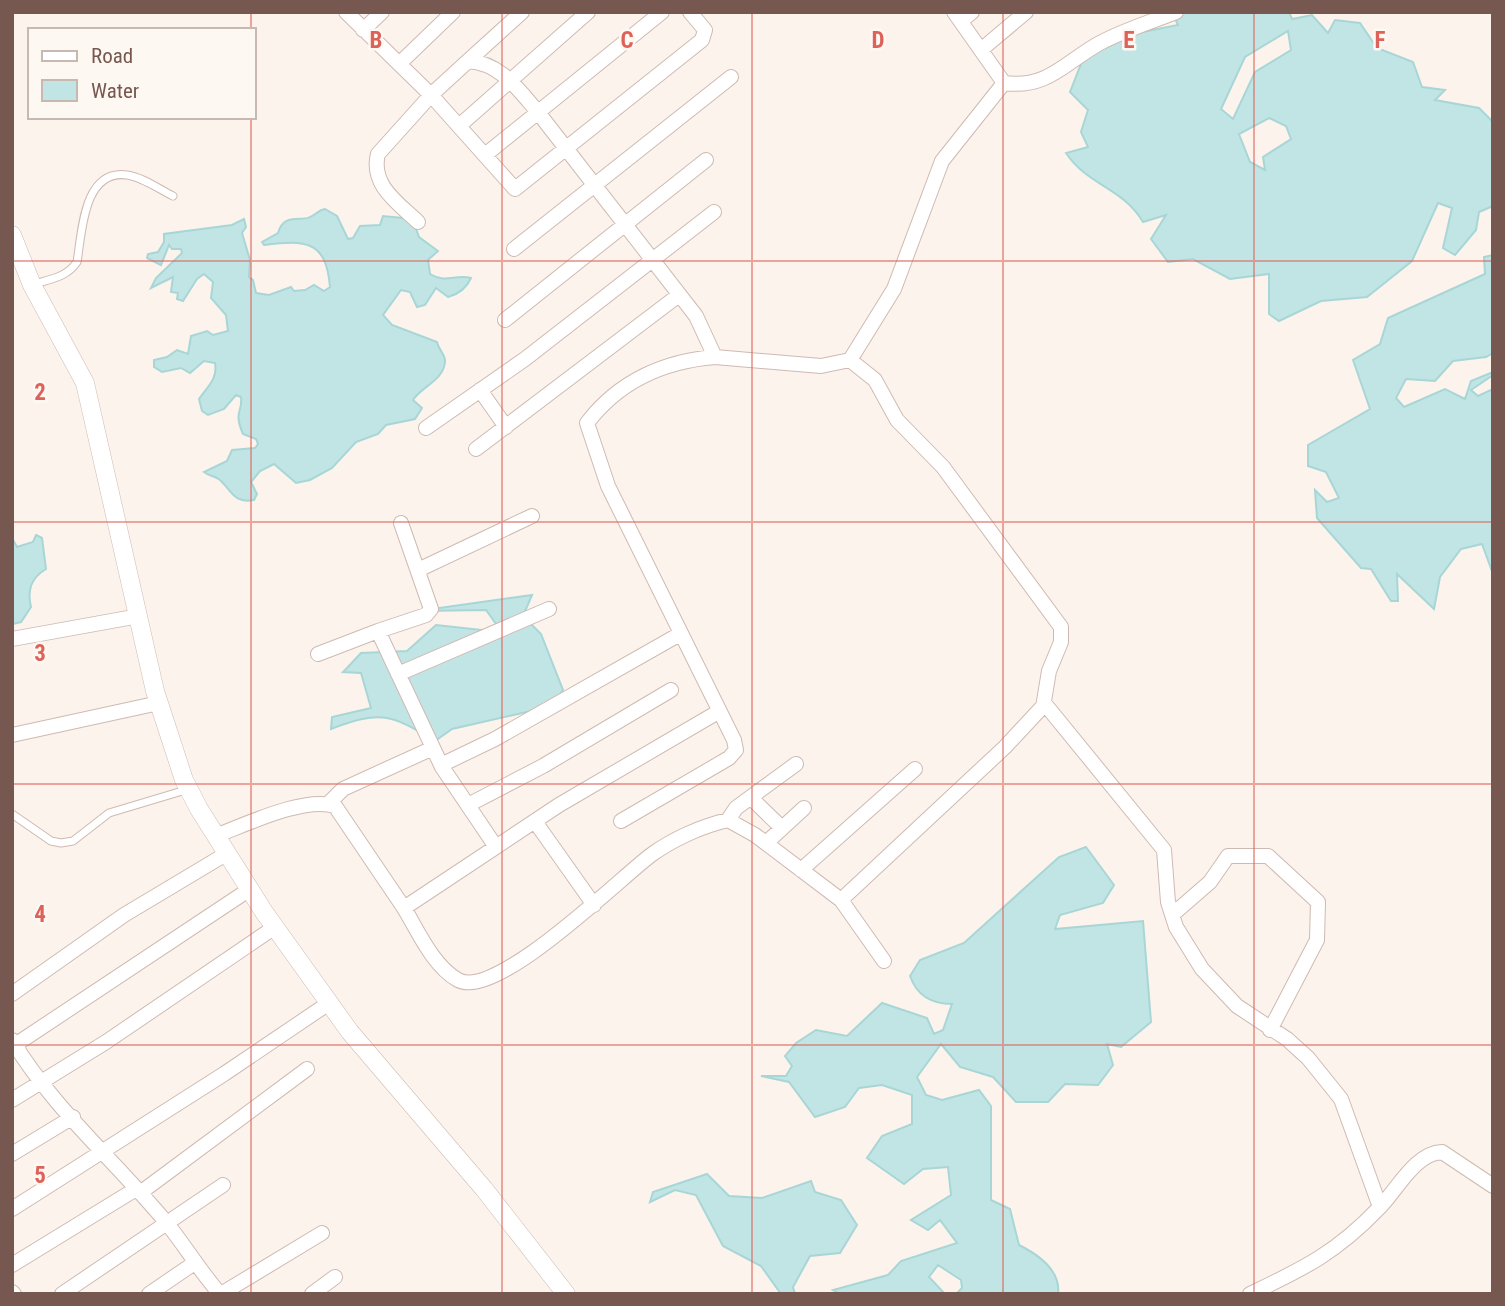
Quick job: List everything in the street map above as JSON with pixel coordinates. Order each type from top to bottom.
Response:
[{"type":"street","points":[[346,12],[431,95],[515,188],[702,40],[705,30],[690,12]]},
{"type":"street","points":[[363,30],[382,12]]},
{"type":"street","points":[[399,64],[453,12]]},
{"type":"street","points":[[418,222],[383,188],[376,161],[378,153],[431,95],[522,12]]},
{"type":"street","points":[[459,126],[587,12]]},
{"type":"street","points":[[485,155],[662,12]]},
{"type":"street","points":[[982,49],[1026,12]]},
{"type":"street","points":[[962,15],[1004,83],[1025,86],[1039,82],[1101,42],[1175,12]]},
{"type":"street","points":[[468,61],[482,62],[511,81],[537,111],[695,316],[715,357]]},
{"type":"street","points":[[514,249],[731,77]]},
{"type":"street","points":[[621,821],[729,758],[736,750],[734,740],[608,486],[587,423],[616,393],[653,370],[682,360],[715,357],[821,366],[850,360],[894,289],[942,161],[1004,83]]},
{"type":"street","points":[[505,320],[706,160]]},
{"type":"street","points":[[426,428],[525,359],[651,258],[714,212]]},
{"type":"street","points":[[12,235],[16,261],[32,285],[85,383],[159,703],[189,789],[215,836],[275,927],[365,1052],[484,1189],[566,1294]]},
{"type":"street","points":[[476,449],[679,295]]},
{"type":"street","points":[[850,360],[874,380],[897,420],[943,467],[1061,627],[1061,642],[1049,671],[1043,707]]},
{"type":"street","points":[[480,390],[506,427]]},
{"type":"street","points":[[418,569],[532,516]]},
{"type":"street","points":[[318,654],[426,615],[431,609],[401,523]]},
{"type":"street","points":[[398,674],[549,609]]},
{"type":"street","points":[[12,639],[139,616]]},
{"type":"street","points":[[378,631],[441,765],[496,847]]},
{"type":"street","points":[[441,765],[495,739],[680,634]]},
{"type":"street","points":[[468,806],[543,766],[671,690]]},
{"type":"street","points":[[12,735],[159,703]]},
{"type":"street","points":[[841,900],[1005,747],[1045,704],[1164,850],[1167,902],[1202,969],[1237,1006],[1287,1039],[1308,1058],[1341,1099],[1380,1208]]},
{"type":"street","points":[[404,908],[580,792],[718,712]]},
{"type":"street","points":[[328,804],[343,789],[433,748]]},
{"type":"street","points":[[215,836],[275,814],[323,802],[335,806],[433,956],[458,981],[472,983],[498,972],[562,932],[651,855],[706,825],[728,820],[736,808],[796,764]]},
{"type":"street","points":[[801,870],[915,769]]},
{"type":"street","points":[[751,798],[782,828]]},
{"type":"street","points":[[766,843],[804,808]]},
{"type":"street","points":[[728,820],[766,843],[841,900],[884,961]]},
{"type":"street","points":[[536,823],[594,905]]},
{"type":"street","points":[[12,994],[124,915],[226,853]]},
{"type":"street","points":[[1172,915],[1210,882],[1228,856],[1268,856],[1318,902],[1317,940],[1270,1030]]},
{"type":"street","points":[[250,889],[14,1042],[73,1117],[167,1223],[193,1264],[220,1294],[322,1233]]},
{"type":"street","points":[[12,1100],[275,927]]},
{"type":"street","points":[[12,1209],[330,1003]]},
{"type":"street","points":[[12,1265],[138,1191],[307,1069]]},
{"type":"street","points":[[12,1154],[73,1117]]},
{"type":"street","points":[[1250,1294],[1329,1254],[1380,1208],[1424,1156],[1442,1152],[1457,1159],[1493,1186]]},
{"type":"street","points":[[62,1294],[223,1185]]},
{"type":"street","points":[[149,1294],[193,1264]]},
{"type":"street","points":[[312,1294],[335,1277]]},
{"type":"lane","points":[[32,285],[64,275],[73,269],[77,262],[87,204],[102,183],[124,174],[173,196]]},
{"type":"lane","points":[[12,814],[51,841],[61,843],[73,841],[109,813],[189,789]]},
{"type":"water","points":[[1179,12],[1289,12],[1292,19],[1312,15],[1328,33],[1335,20],[1360,23],[1377,48],[1413,62],[1422,87],[1445,90],[1435,100],[1479,108],[1493,122],[1493,206],[1479,212],[1476,230],[1455,255],[1443,248],[1452,208],[1438,203],[1412,261],[1367,297],[1321,301],[1279,321],[1269,314],[1269,274],[1230,279],[1193,259],[1168,262],[1151,239],[1166,215],[1143,222],[1125,201],[1084,173],[1066,153],[1088,147],[1081,132],[1088,110],[1070,92],[1083,59],[1122,36],[1178,25],[1174,16]],"holes":[[[1288,31],[1291,50],[1255,72],[1233,119],[1221,109],[1245,57]],[[1269,118],[1286,126],[1291,139],[1263,157],[1265,170],[1250,162],[1239,134]]]},
{"type":"water","points":[[325,209],[337,216],[348,239],[353,238],[360,226],[380,225],[383,216],[403,218],[415,226],[419,237],[438,251],[428,260],[430,274],[446,279],[471,278],[462,290],[448,297],[436,288],[425,305],[417,307],[410,292],[401,290],[383,315],[392,325],[437,342],[444,357],[445,362],[440,374],[413,400],[422,408],[415,419],[386,425],[378,434],[356,442],[332,468],[310,480],[296,483],[274,464],[260,471],[251,482],[257,494],[254,500],[242,500],[234,496],[220,480],[204,472],[227,461],[232,450],[255,448],[258,444],[256,439],[243,434],[240,426],[238,416],[241,397],[236,395],[224,409],[208,415],[202,411],[199,399],[213,378],[215,363],[204,361],[190,373],[181,368],[162,372],[154,367],[154,360],[167,357],[177,350],[188,354],[191,336],[207,331],[213,335],[228,331],[226,315],[211,298],[213,282],[204,274],[197,279],[183,301],[177,299],[178,293],[171,292],[173,277],[151,288],[156,278],[182,253],[181,249],[172,249],[169,245],[161,265],[147,258],[148,254],[158,252],[164,242],[164,234],[232,225],[244,219],[246,227],[242,233],[250,260],[249,277],[253,280],[256,293],[269,295],[291,287],[294,291],[305,290],[314,285],[324,291],[330,287],[328,271],[324,260],[311,246],[291,243],[264,245],[262,242],[278,233],[284,222],[306,218]]},
{"type":"water","points":[[1493,255],[1493,353],[1486,357],[1453,361],[1435,381],[1406,379],[1396,398],[1404,407],[1445,389],[1465,399],[1471,381],[1493,372],[1493,375],[1471,390],[1478,396],[1493,389],[1493,574],[1482,544],[1461,549],[1440,577],[1434,609],[1397,574],[1398,601],[1391,601],[1371,569],[1361,568],[1317,518],[1315,490],[1327,502],[1339,498],[1326,472],[1308,466],[1308,445],[1370,409],[1353,360],[1380,344],[1388,318],[1485,274],[1484,257]]},
{"type":"water","points":[[36,535],[42,538],[46,569],[31,585],[31,607],[21,622],[13,624],[12,538],[17,547],[33,542]]},
{"type":"water","points":[[532,595],[523,616],[541,634],[563,690],[553,706],[452,729],[435,741],[407,725],[385,718],[362,719],[331,729],[332,717],[371,708],[361,673],[343,672],[361,653],[407,651],[436,625],[491,631],[496,624],[486,610],[418,611]]},
{"type":"water","points":[[1086,847],[1114,885],[1103,903],[1060,915],[1055,929],[1143,921],[1151,1022],[1121,1047],[1107,1044],[1113,1065],[1098,1085],[1065,1084],[1048,1102],[1016,1102],[993,1077],[960,1067],[941,1044],[917,1077],[926,1095],[942,1100],[979,1090],[991,1106],[991,1200],[1010,1209],[1019,1245],[1040,1258],[1052,1270],[1058,1285],[1058,1294],[956,1294],[962,1288],[961,1280],[938,1265],[929,1277],[945,1294],[840,1294],[833,1290],[888,1275],[901,1261],[957,1243],[940,1220],[928,1230],[911,1220],[951,1195],[948,1167],[923,1169],[904,1184],[867,1158],[882,1136],[912,1124],[912,1095],[882,1085],[859,1088],[845,1107],[815,1117],[789,1082],[761,1076],[786,1076],[792,1066],[785,1056],[796,1043],[816,1030],[847,1036],[882,1003],[927,1018],[934,1034],[943,1030],[952,1004],[932,1000],[917,989],[910,976],[920,960],[964,943],[1059,857]]},
{"type":"water","points":[[707,1174],[729,1196],[762,1198],[811,1181],[815,1192],[841,1200],[857,1225],[840,1253],[810,1256],[793,1287],[795,1294],[781,1294],[761,1266],[723,1246],[696,1195],[675,1190],[650,1202],[653,1192]]}]
